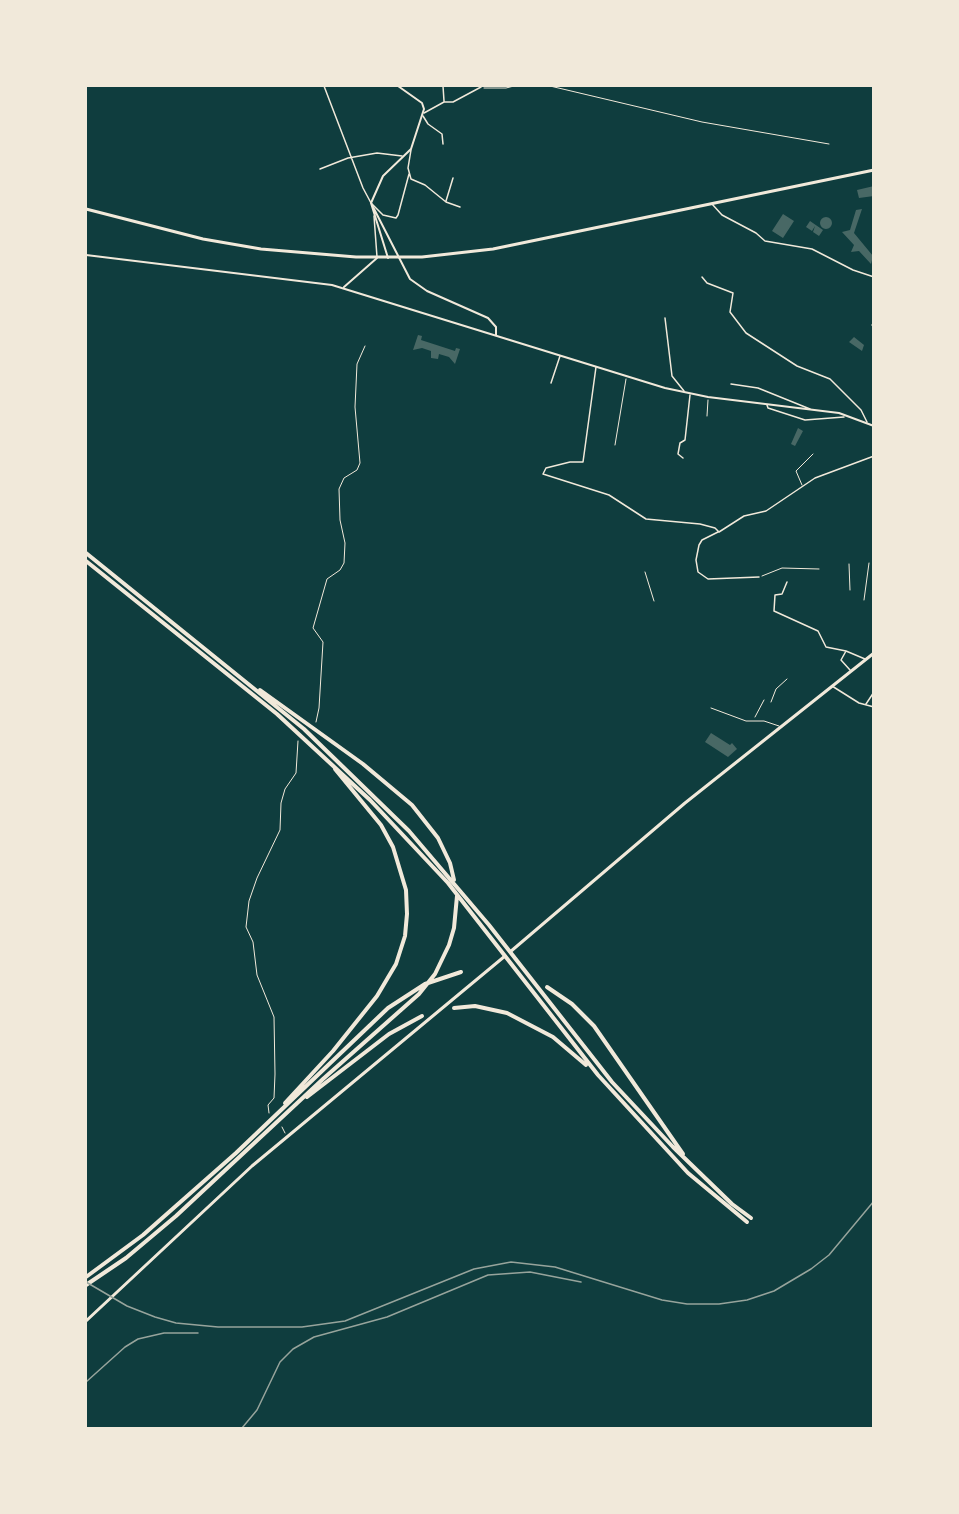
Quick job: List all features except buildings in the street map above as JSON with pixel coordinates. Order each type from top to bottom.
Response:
[{"type":"highway","points":[[86,553],[304,729],[374,796],[424,847],[612,1082],[652,1126],[732,1203],[751,1218]]},
{"type":"highway","points":[[86,561],[240,684],[330,761],[370,800],[428,860],[598,1075],[648,1131],[688,1173],[747,1222]]},
{"type":"highway","points":[[86,1285],[162,1228],[419,994],[435,974],[449,945],[455,921],[457,893],[450,863],[427,822],[400,793],[363,764],[242,677]]},
{"type":"highway","points":[[280,1111],[333,1051],[377,996],[391,973],[405,936],[407,914],[405,890],[393,847],[381,825],[330,761]]},
{"type":"highway","points":[[86,1277],[136,1241],[188,1196],[394,1003],[436,979],[461,972]]},
{"type":"highway","points":[[546,987],[572,1004],[594,1026],[687,1159]]},
{"type":"highway","points":[[454,1008],[485,1008],[520,1019],[563,1044],[598,1075]]},
{"type":"highway","points":[[290,1111],[377,1042],[400,1026],[422,1016]]},
{"type":"main road","points":[[388,258],[371,203],[383,176],[411,149],[423,114],[423,105],[398,86]]},
{"type":"main road","points":[[86,209],[234,246],[292,253],[388,258],[493,249],[873,170]]},
{"type":"main road","points":[[371,203],[403,268],[421,288],[488,318],[494,324],[496,335]]},
{"type":"main road","points":[[86,255],[344,287],[627,377],[688,394],[847,415],[873,426]]},
{"type":"main road","points":[[344,287],[377,258]]},
{"type":"main road","points":[[86,1321],[252,1167],[779,726],[873,653]]},
{"type":"street","points":[[325,86],[350,157],[371,203],[383,215],[396,218],[409,174],[411,149]]},
{"type":"street","points":[[443,86],[444,102]]},
{"type":"street","points":[[443,144],[442,134],[429,124],[423,114],[444,102],[453,102],[481,87]]},
{"type":"street","points":[[423,105],[429,110]]},
{"type":"street","points":[[320,169],[350,157],[377,153],[403,156]]},
{"type":"street","points":[[409,174],[412,181],[425,185],[446,202],[460,207]]},
{"type":"street","points":[[446,202],[453,178]]},
{"type":"street","points":[[712,204],[722,215],[756,233],[765,241],[812,249],[853,270],[873,277]]},
{"type":"street","points":[[374,216],[377,258]]},
{"type":"street","points":[[702,277],[707,283],[733,293],[730,312],[746,333],[797,366],[830,380],[861,410],[867,423]]},
{"type":"street","points":[[665,318],[672,376],[688,394],[685,440],[680,443],[678,454],[683,458]]},
{"type":"street","points":[[551,383],[560,355]]},
{"type":"street","points":[[596,367],[584,462],[570,462],[546,468],[543,472],[545,476],[609,495],[639,516],[663,522],[704,525],[719,532]]},
{"type":"street","points":[[731,384],[758,388],[808,406],[811,410]]},
{"type":"street","points":[[766,404],[768,408],[811,421],[842,418],[847,415]]},
{"type":"street","points":[[759,577],[708,579],[698,572],[696,560],[699,545],[702,540],[744,516],[766,511],[823,474],[873,456]]},
{"type":"street","points":[[787,582],[782,594],[775,595],[774,611],[818,631],[826,647],[846,651],[866,659]]},
{"type":"street","points":[[846,651],[841,660],[851,671]]},
{"type":"street","points":[[831,685],[873,707]]},
{"type":"street","points":[[866,705],[873,692]]},
{"type":"lane","points":[[615,445],[627,377]]},
{"type":"lane","points":[[707,416],[708,397]]},
{"type":"lane","points":[[803,486],[796,471],[813,454]]},
{"type":"lane","points":[[711,708],[754,722],[764,721],[779,726]]},
{"type":"path","points":[[481,87],[496,89],[514,86]]},
{"type":"path","points":[[550,86],[702,122],[829,144]]},
{"type":"path","points":[[315,724],[320,708],[323,642],[313,628],[327,579],[340,570],[344,563],[345,543],[340,520],[339,489],[342,480],[357,470],[360,463],[355,407],[357,364],[365,346]]},
{"type":"path","points":[[864,600],[868,563]]},
{"type":"path","points":[[849,564],[850,590]]},
{"type":"path","points":[[759,577],[782,568],[819,569]]},
{"type":"path","points":[[645,572],[654,601]]},
{"type":"path","points":[[771,702],[776,689],[787,679]]},
{"type":"path","points":[[754,722],[764,700]]},
{"type":"path","points":[[269,1113],[268,1106],[274,1098],[274,1017],[257,975],[253,942],[246,927],[249,901],[257,878],[280,830],[281,803],[285,789],[296,773],[298,741]]},
{"type":"path","points":[[282,1127],[288,1137]]},
{"type":"railway","points":[[86,1282],[127,1306],[155,1317],[176,1323],[218,1327],[302,1327],[345,1321],[474,1269],[511,1262],[555,1267],[662,1300],[687,1304],[719,1304],[747,1300],[774,1291],[811,1269],[829,1255],[874,1201]]},
{"type":"railway","points":[[242,1428],[257,1410],[280,1362],[293,1349],[314,1337],[387,1317],[488,1275],[530,1272],[581,1282]]},
{"type":"railway","points":[[86,1382],[125,1347],[138,1339],[164,1333],[198,1333]]}]
